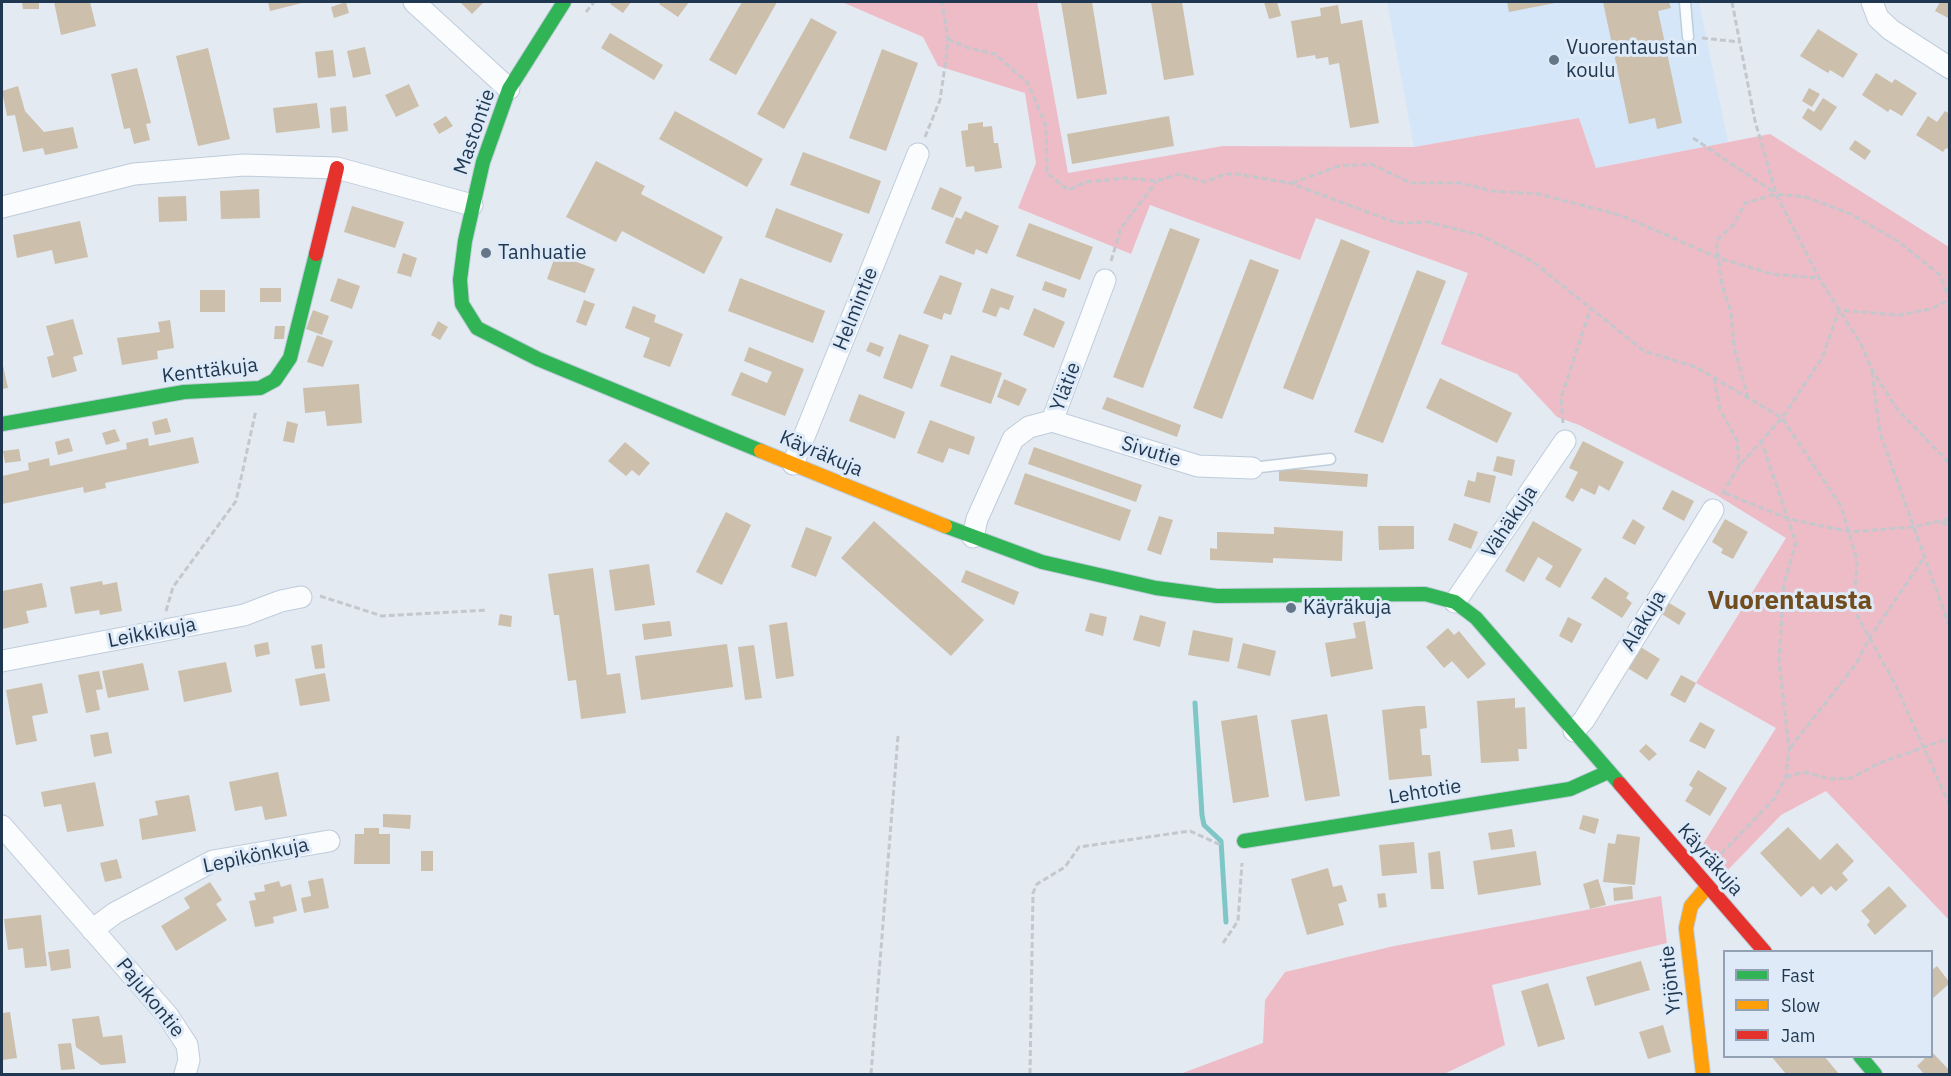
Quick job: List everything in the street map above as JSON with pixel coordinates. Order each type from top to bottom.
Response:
[{"type":"street","points":[[414,2],[509,89]]},
{"type":"street","name":"Mastontie","points":[[460,289],[472,205],[496,122],[509,89],[564,2]]},
{"type":"street","points":[[1872,2],[1878,18],[1891,30],[1950,68]]},
{"type":"street","name":"Helmintie","points":[[793,464],[918,154]]},
{"type":"street","points":[[2,207],[134,174],[244,165],[337,168],[472,205]]},
{"type":"street","name":"Kenttäkuja","points":[[2,424],[184,392],[260,388],[279,377],[291,358],[337,168]]},
{"type":"street","name":"Ylätie","points":[[973,537],[977,519],[1013,439],[1029,427],[1053,421],[1105,280]]},
{"type":"street","name":"Käyräkuja","points":[[460,289],[465,313],[486,335],[538,359],[973,537],[1077,571],[1186,593],[1247,597],[1414,594],[1440,597],[1455,602],[1476,618],[1707,887],[1764,950]]},
{"type":"street","name":"Sivutie","points":[[1053,421],[1198,466],[1252,468]]},
{"type":"street","name":"Vähäkuja","points":[[1455,602],[1565,441]]},
{"type":"street","name":"Alakuja","points":[[1574,731],[1584,720],[1718,501]]},
{"type":"street","name":"Leikkikuja","points":[[2,661],[244,615],[281,601],[301,597]]},
{"type":"street","name":"Lehtotie","points":[[1244,841],[1570,789],[1608,772]]},
{"type":"street","name":"Pajukontie","points":[[2,826],[168,1016],[185,1040],[189,1055],[185,1074]]},
{"type":"street","name":"Lepikönkuja","points":[[92,930],[115,913],[213,861],[329,841]]},
{"type":"street","name":"Yrjöntie","points":[[1703,1074],[1686,928],[1691,906],[1707,887]]},
{"type":"street","points":[[1862,1058],[1875,1074]]},
{"type":"lane","points":[[1685,2],[1688,37]]},
{"type":"lane","points":[[1252,468],[1330,459]]},
{"type":"path","points":[[581,20],[594,2]]},
{"type":"path","points":[[918,154],[940,100],[948,39],[942,2]]},
{"type":"path","points":[[1732,2],[1755,121],[1776,194],[1820,278],[1861,344],[1872,370],[1897,409],[1950,464]]},
{"type":"path","points":[[1688,37],[1740,42]]},
{"type":"path","points":[[948,39],[968,48],[995,54],[1028,83],[1046,126],[1047,173],[1068,190],[1096,181],[1126,178],[1157,181],[1179,174],[1205,182],[1225,174],[1237,174],[1290,183],[1397,223],[1428,222],[1480,235],[1532,261],[1590,310],[1644,351],[1696,367],[1782,418],[1841,506],[1851,532],[1857,560],[1854,610],[1895,684],[1950,806]]},
{"type":"path","points":[[1693,138],[1776,194]]},
{"type":"path","points":[[1290,183],[1339,166],[1371,164],[1411,183],[1460,183],[1492,191],[1538,194],[1620,215],[1719,258],[1772,274],[1820,278]]},
{"type":"path","points":[[1105,280],[1121,228],[1157,181]]},
{"type":"path","points":[[1749,399],[1734,346],[1731,312],[1722,285],[1716,241],[1734,224],[1745,203],[1776,194],[1806,197],[1851,214],[1899,242],[1940,275],[1949,300],[1931,309],[1899,315],[1839,310]]},
{"type":"path","points":[[1565,441],[1560,398],[1590,310]]},
{"type":"path","points":[[1839,310],[1822,358],[1782,418],[1739,466],[1718,501],[1851,532],[1912,527],[1950,519]]},
{"type":"path","points":[[1872,370],[1880,433],[1950,628]]},
{"type":"path","points":[[1714,378],[1720,409],[1737,441],[1739,466]]},
{"type":"path","points":[[160,631],[173,587],[236,501],[260,388]]},
{"type":"path","points":[[1707,868],[1774,799],[1786,777],[1789,749],[1779,661],[1784,583],[1796,543],[1762,443]]},
{"type":"path","points":[[1939,521],[1950,527]]},
{"type":"path","points":[[1789,749],[1856,664],[1869,639],[1925,556]]},
{"type":"path","points":[[301,597],[316,594],[382,616],[487,610]]},
{"type":"path","points":[[871,1074],[897,736]]},
{"type":"path","points":[[1786,777],[1803,772],[1831,779],[1851,778],[1879,763],[1950,738]]},
{"type":"path","points":[[1030,1074],[1033,893],[1037,884],[1065,867],[1079,847],[1190,831],[1221,845],[1244,841],[1238,921],[1223,943]]},
{"type":"shaded area","points":[[842,2],[1037,2],[1068,173],[1223,146],[1414,147],[1579,118],[1596,168],[1770,134],[1949,247],[1949,920],[1826,791],[1781,815],[1724,874],[1701,847],[1776,728],[1696,683],[1786,538],[1715,494],[1579,425],[1557,417],[1517,374],[1441,344],[1468,273],[1316,218],[1300,260],[1150,205],[1131,254],[1018,208],[1036,163],[1025,93],[938,66],[923,37]]},
{"type":"shaded area","name":"Vuorentaustan koulu","points":[[1387,2],[1699,2],[1728,142],[1596,168],[1579,118],[1414,147]]},
{"type":"shaded area","points":[[1661,896],[1667,943],[1492,985],[1505,1045],[1444,1074],[1180,1074],[1263,1043],[1265,1000],[1285,972],[1394,946]]},
{"type":"building","points":[[22,2],[39,2],[39,9],[23,9]]},
{"type":"building","points":[[54,2],[90,2],[96,26],[61,35]]},
{"type":"building","points":[[268,2],[306,2],[270,11]]},
{"type":"building","points":[[346,2],[349,13],[334,18],[331,7]]},
{"type":"building","points":[[460,2],[484,2],[472,14]]},
{"type":"building","points":[[612,2],[631,2],[623,13],[610,4]]},
{"type":"building","points":[[661,2],[689,2],[678,17],[659,4]]},
{"type":"building","points":[[742,2],[777,2],[736,75],[709,60]]},
{"type":"building","points":[[1061,2],[1092,2],[1107,94],[1077,99]]},
{"type":"building","points":[[1151,2],[1182,2],[1194,75],[1164,80]]},
{"type":"building","points":[[1264,2],[1277,2],[1281,16],[1269,19]]},
{"type":"building","points":[[1507,2],[1555,2],[1555,3],[1509,12]]},
{"type":"building","points":[[1603,2],[1669,2],[1671,8],[1658,11],[1682,123],[1657,129],[1655,118],[1629,124]]},
{"type":"building","points":[[1940,2],[1950,2],[1950,19],[1935,11]]},
{"type":"building","points":[[1338,5],[1341,24],[1362,20],[1379,123],[1350,128],[1339,63],[1329,65],[1328,57],[1316,59],[1315,55],[1297,58],[1291,21],[1321,16],[1320,8]]},
{"type":"building","points":[[811,18],[837,32],[784,129],[757,114]]},
{"type":"building","points":[[1818,29],[1858,54],[1843,78],[1830,70],[1828,73],[1800,56]]},
{"type":"building","points":[[610,33],[663,65],[654,80],[601,48]]},
{"type":"building","points":[[365,47],[371,74],[353,78],[347,51]]},
{"type":"building","points":[[208,48],[230,139],[198,146],[176,56]]},
{"type":"building","points":[[882,49],[918,63],[886,151],[849,138]]},
{"type":"building","points":[[333,50],[336,76],[318,78],[315,52]]},
{"type":"building","points":[[137,68],[151,123],[146,124],[150,140],[134,144],[130,128],[124,129],[111,74]]},
{"type":"building","points":[[1876,73],[1892,83],[1895,79],[1917,93],[1902,116],[1890,109],[1888,112],[1862,95]]},
{"type":"building","points":[[409,84],[419,106],[396,117],[385,95]]},
{"type":"building","points":[[18,86],[25,111],[44,132],[73,127],[78,148],[45,155],[43,148],[23,152],[15,115],[7,116],[2,91]]},
{"type":"building","points":[[1809,88],[1820,94],[1812,107],[1802,101]]},
{"type":"building","points":[[1823,98],[1837,107],[1821,131],[1802,118],[1808,108],[1814,112]]},
{"type":"building","points":[[317,103],[320,128],[276,133],[273,108]]},
{"type":"building","points":[[346,106],[348,131],[332,133],[330,108]]},
{"type":"building","points":[[675,111],[763,159],[747,187],[659,139]]},
{"type":"building","points":[[1945,111],[1950,114],[1950,150],[1946,148],[1943,152],[1916,135],[1928,116],[1937,122]]},
{"type":"building","points":[[446,116],[453,126],[439,134],[433,124]]},
{"type":"building","points":[[1169,116],[1174,146],[1072,164],[1067,134]]},
{"type":"building","points":[[983,122],[983,127],[992,126],[994,143],[998,143],[1002,168],[975,172],[974,166],[966,167],[961,131],[968,130],[968,124]]},
{"type":"building","points":[[1855,140],[1871,151],[1865,160],[1849,149]]},
{"type":"building","points":[[803,152],[881,181],[869,214],[790,185]]},
{"type":"building","points":[[596,161],[645,186],[641,194],[723,237],[704,274],[622,231],[616,242],[566,217]]},
{"type":"building","points":[[940,187],[962,197],[953,218],[931,209]]},
{"type":"building","points":[[259,189],[260,218],[221,219],[220,191]]},
{"type":"building","points":[[186,196],[187,221],[159,222],[158,197]]},
{"type":"building","points":[[352,206],[404,222],[395,248],[344,232]]},
{"type":"building","points":[[776,208],[843,234],[831,263],[765,237]]},
{"type":"building","points":[[965,211],[999,226],[987,254],[976,249],[974,255],[945,243],[956,217],[961,219]]},
{"type":"building","points":[[80,221],[88,257],[55,264],[52,250],[17,258],[13,235]]},
{"type":"building","points":[[1029,223],[1093,247],[1080,280],[1016,256]]},
{"type":"building","points":[[1170,228],[1200,239],[1143,388],[1113,377]]},
{"type":"building","points":[[1341,239],[1370,251],[1313,400],[1283,388]]},
{"type":"building","points":[[403,253],[417,258],[411,277],[397,273]]},
{"type":"building","points":[[556,254],[595,269],[585,293],[547,279]]},
{"type":"building","points":[[1250,259],[1279,270],[1222,419],[1193,408]]},
{"type":"building","points":[[1417,270],[1446,281],[1383,443],[1354,432]]},
{"type":"building","points":[[940,275],[962,283],[951,315],[944,313],[942,320],[923,313]]},
{"type":"building","points":[[338,278],[360,286],[352,309],[330,301]]},
{"type":"building","points":[[740,278],[825,311],[813,343],[728,311]]},
{"type":"building","points":[[1045,281],[1067,289],[1064,298],[1042,290]]},
{"type":"building","points":[[260,288],[281,288],[281,302],[260,302]]},
{"type":"building","points":[[991,288],[1014,296],[1009,310],[1000,307],[996,317],[982,312]]},
{"type":"building","points":[[200,290],[225,290],[225,312],[200,312]]},
{"type":"building","points":[[584,300],[595,304],[586,326],[576,322]]},
{"type":"building","points":[[633,306],[656,315],[654,322],[683,334],[670,367],[643,357],[650,338],[625,328]]},
{"type":"building","points":[[1034,308],[1065,322],[1054,348],[1023,335]]},
{"type":"building","points":[[313,310],[329,316],[322,335],[306,329]]},
{"type":"building","points":[[73,319],[83,354],[73,357],[77,371],[52,378],[47,357],[54,355],[46,326]]},
{"type":"building","points":[[170,320],[174,348],[157,351],[158,359],[122,365],[117,338],[160,332],[158,322]]},
{"type":"building","points":[[438,321],[448,327],[440,340],[431,335]]},
{"type":"building","points":[[275,326],[285,326],[284,339],[274,339]]},
{"type":"building","points":[[899,334],[929,345],[912,389],[883,378]]},
{"type":"building","points":[[317,335],[333,341],[323,367],[307,362]]},
{"type":"building","points":[[870,342],[884,347],[880,357],[866,351]]},
{"type":"building","points":[[749,347],[804,369],[785,416],[731,395],[741,372],[767,383],[772,372],[744,361]]},
{"type":"building","points":[[951,355],[1002,373],[991,404],[940,386]]},
{"type":"building","points":[[2,361],[8,388],[2,389]]},
{"type":"building","points":[[1440,378],[1512,413],[1497,443],[1426,408]]},
{"type":"building","points":[[1004,379],[1027,389],[1019,406],[997,397]]},
{"type":"building","points":[[359,384],[362,423],[327,426],[325,411],[305,413],[303,388]]},
{"type":"building","points":[[859,394],[905,412],[895,439],[849,421]]},
{"type":"building","points":[[1107,397],[1181,425],[1177,437],[1102,409]]},
{"type":"building","points":[[167,418],[171,432],[155,435],[152,422]]},
{"type":"building","points":[[930,420],[975,437],[969,455],[949,448],[943,463],[917,453]]},
{"type":"building","points":[[287,421],[298,424],[294,443],[283,441]]},
{"type":"building","points":[[115,429],[120,441],[106,445],[102,433]]},
{"type":"building","points":[[193,437],[199,463],[105,483],[106,488],[84,493],[83,487],[2,504],[2,476],[29,470],[28,463],[49,458],[50,466],[127,449],[126,443],[148,438],[149,446]]},
{"type":"building","points":[[69,438],[73,451],[58,455],[55,442]]},
{"type":"building","points":[[1583,441],[1624,462],[1609,491],[1599,485],[1595,495],[1581,488],[1573,502],[1565,497],[1578,472],[1569,468]]},
{"type":"building","points":[[625,442],[650,463],[639,476],[632,470],[626,476],[608,461]]},
{"type":"building","points":[[1034,447],[1142,485],[1136,502],[1028,464]]},
{"type":"building","points":[[19,449],[21,461],[5,463],[3,451]]},
{"type":"building","points":[[1497,456],[1515,460],[1512,476],[1493,471]]},
{"type":"building","points":[[1279,468],[1368,474],[1367,487],[1279,481]]},
{"type":"building","points":[[1477,472],[1496,476],[1490,503],[1464,496],[1468,480],[1475,482]]},
{"type":"building","points":[[1025,473],[1131,510],[1120,541],[1014,504]]},
{"type":"building","points":[[1672,490],[1694,501],[1684,521],[1662,509]]},
{"type":"building","points":[[726,512],[751,525],[722,585],[696,572]]},
{"type":"building","points":[[1159,516],[1173,520],[1161,555],[1147,550]]},
{"type":"building","points":[[1633,519],[1645,527],[1635,545],[1622,538]]},
{"type":"building","points":[[1725,519],[1748,532],[1733,559],[1721,553],[1723,549],[1712,542]]},
{"type":"building","points":[[874,521],[984,620],[951,656],[841,558]]},
{"type":"building","points":[[1533,521],[1582,549],[1560,588],[1545,579],[1553,566],[1538,557],[1524,582],[1505,571]]},
{"type":"building","points":[[1454,523],[1478,532],[1471,549],[1448,540]]},
{"type":"building","points":[[1378,526],[1414,526],[1414,549],[1379,550]]},
{"type":"building","points":[[806,527],[832,537],[816,577],[791,567]]},
{"type":"building","points":[[1274,527],[1343,531],[1342,561],[1273,558],[1273,563],[1210,560],[1210,548],[1217,549],[1217,532],[1274,534]]},
{"type":"building","points":[[649,564],[655,605],[615,611],[609,570]]},
{"type":"building","points":[[593,568],[607,675],[620,673],[626,713],[581,719],[576,680],[568,681],[559,615],[554,615],[548,574]]},
{"type":"building","points":[[966,570],[1019,592],[1014,605],[961,582]]},
{"type":"building","points":[[1605,577],[1629,593],[1626,598],[1632,603],[1622,618],[1591,598]]},
{"type":"building","points":[[102,581],[103,585],[117,582],[122,611],[100,615],[99,610],[75,614],[70,587]]},
{"type":"building","points":[[42,583],[47,607],[26,611],[29,623],[2,629],[2,591]]},
{"type":"building","points":[[1669,603],[1686,613],[1679,625],[1662,614]]},
{"type":"building","points":[[1090,613],[1107,617],[1103,636],[1085,631]]},
{"type":"building","points":[[500,614],[512,616],[511,627],[498,625]]},
{"type":"building","points":[[1140,615],[1166,622],[1160,647],[1133,640]]},
{"type":"building","points":[[1568,617],[1582,624],[1572,643],[1559,636]]},
{"type":"building","points":[[670,621],[672,636],[644,640],[642,624]]},
{"type":"building","points":[[1365,621],[1373,669],[1331,677],[1325,643],[1356,638],[1353,623]]},
{"type":"building","points":[[787,622],[794,676],[776,679],[769,625]]},
{"type":"building","points":[[1448,628],[1454,635],[1459,631],[1486,664],[1468,679],[1452,661],[1444,668],[1426,647]]},
{"type":"building","points":[[1193,630],[1233,638],[1229,662],[1188,655]]},
{"type":"building","points":[[268,642],[270,654],[256,657],[254,645]]},
{"type":"building","points":[[1243,643],[1276,651],[1270,676],[1237,668]]},
{"type":"building","points":[[322,644],[325,668],[315,669],[311,646]]},
{"type":"building","points":[[727,644],[733,687],[641,700],[635,656]]},
{"type":"building","points":[[754,645],[762,698],[745,700],[738,647]]},
{"type":"building","points":[[1639,646],[1660,659],[1647,680],[1626,667]]},
{"type":"building","points":[[226,662],[232,692],[184,702],[178,671]]},
{"type":"building","points":[[143,663],[149,690],[108,698],[102,671]]},
{"type":"building","points":[[99,671],[103,689],[96,690],[100,710],[86,713],[78,675]]},
{"type":"building","points":[[325,673],[330,701],[300,706],[295,679]]},
{"type":"building","points":[[1681,675],[1696,683],[1685,703],[1670,695]]},
{"type":"building","points":[[42,683],[48,713],[32,716],[37,741],[16,745],[6,690]]},
{"type":"building","points":[[1515,698],[1515,708],[1525,707],[1527,749],[1518,749],[1519,761],[1481,763],[1477,701]]},
{"type":"building","points":[[1425,706],[1427,728],[1420,729],[1422,755],[1430,755],[1432,776],[1389,780],[1382,710]]},
{"type":"building","points":[[1327,714],[1340,796],[1305,801],[1291,720]]},
{"type":"building","points":[[1257,715],[1269,797],[1233,803],[1221,721]]},
{"type":"building","points":[[1700,722],[1715,730],[1705,749],[1689,741]]},
{"type":"building","points":[[108,732],[112,753],[94,757],[90,735]]},
{"type":"building","points":[[1646,744],[1657,754],[1649,761],[1639,751]]},
{"type":"building","points":[[1698,770],[1727,788],[1710,816],[1685,801],[1693,788],[1689,785]]},
{"type":"building","points":[[278,772],[287,816],[265,820],[262,806],[235,811],[229,782]]},
{"type":"building","points":[[95,782],[104,826],[67,832],[61,804],[44,807],[41,792]]},
{"type":"building","points":[[189,795],[196,831],[142,840],[139,819],[158,815],[155,801]]},
{"type":"building","points":[[383,814],[411,815],[410,829],[383,827]]},
{"type":"building","points":[[1583,815],[1599,819],[1595,834],[1579,829]]},
{"type":"building","points":[[1788,827],[1820,860],[1837,843],[1854,861],[1842,873],[1848,880],[1836,891],[1831,886],[1821,895],[1813,886],[1801,897],[1760,853]]},
{"type":"building","points":[[364,828],[379,828],[379,834],[390,834],[390,864],[354,864],[355,834],[364,834]]},
{"type":"building","points":[[1512,829],[1515,847],[1491,850],[1488,833]]},
{"type":"building","points":[[1617,834],[1640,837],[1635,885],[1603,882],[1608,843],[1615,844]]},
{"type":"building","points":[[1414,842],[1417,873],[1382,876],[1379,845]]},
{"type":"building","points":[[421,851],[433,851],[433,871],[421,871]]},
{"type":"building","points":[[1440,851],[1444,889],[1431,889],[1428,853]]},
{"type":"building","points":[[1536,851],[1541,885],[1478,895],[1473,861]]},
{"type":"building","points":[[117,859],[122,878],[105,882],[100,863]]},
{"type":"building","points":[[1328,868],[1333,887],[1342,885],[1347,901],[1338,904],[1344,925],[1307,935],[1291,879]]},
{"type":"building","points":[[323,878],[329,908],[304,913],[301,898],[311,896],[308,881]]},
{"type":"building","points":[[1598,879],[1606,905],[1590,909],[1583,884]]},
{"type":"building","points":[[279,881],[281,887],[291,884],[297,911],[273,917],[274,923],[255,927],[249,901],[256,900],[254,893],[265,891],[264,885]]},
{"type":"building","points":[[210,882],[222,900],[216,904],[227,920],[176,951],[161,926],[190,908],[184,898]]},
{"type":"building","points":[[1632,886],[1633,899],[1614,901],[1613,888]]},
{"type":"building","points":[[1889,886],[1907,906],[1875,935],[1867,925],[1870,921],[1861,911]]},
{"type":"building","points":[[1385,893],[1387,907],[1379,908],[1377,894]]},
{"type":"building","points":[[41,915],[47,966],[25,968],[23,948],[8,950],[4,919]]},
{"type":"building","points":[[69,949],[71,968],[51,971],[48,952]]},
{"type":"building","points":[[1641,961],[1650,990],[1595,1006],[1586,977]]},
{"type":"building","points":[[1937,966],[1950,983],[1933,998],[1933,969]]},
{"type":"building","points":[[1548,983],[1565,1039],[1538,1047],[1521,991]]},
{"type":"building","points":[[10,1012],[17,1058],[2,1060],[2,1013]]},
{"type":"building","points":[[99,1016],[103,1037],[122,1035],[126,1063],[101,1065],[76,1047],[72,1019]]},
{"type":"building","points":[[1663,1025],[1671,1052],[1648,1059],[1639,1032]]},
{"type":"building","points":[[71,1043],[75,1069],[61,1070],[58,1044]]},
{"type":"building","points":[[1933,1053],[1950,1071],[1948,1074],[1924,1074],[1917,1066],[1925,1058],[1933,1058]]},
{"type":"building","points":[[1773,1058],[1826,1058],[1839,1074],[1786,1074]]},
{"type":"waterway","points":[[1195,703],[1202,815],[1204,825],[1221,841],[1226,922]]},
{"type":"traffic: fast","points":[[564,2],[509,89],[483,162],[465,241],[460,280],[462,304],[477,328],[538,359],[761,451]]},
{"type":"traffic: fast","points":[[2,424],[184,392],[260,388],[275,380],[290,358],[316,254]]},
{"type":"traffic: fast","points":[[945,526],[1042,562],[1156,588],[1217,596],[1425,594],[1455,602],[1476,618],[1620,784]]},
{"type":"traffic: fast","points":[[1244,841],[1570,789],[1608,772]]},
{"type":"traffic: fast","points":[[1862,1058],[1875,1074]]},
{"type":"traffic: slow","points":[[761,451],[945,526]]},
{"type":"traffic: slow","points":[[1703,1074],[1686,928],[1691,906],[1707,887]]},
{"type":"traffic: jam","points":[[316,254],[337,168]]},
{"type":"traffic: jam","points":[[1620,784],[1763,950]]},
{"type":"place","name":"Vuorentaustan koulu","points":[[1554,60]]},
{"type":"place","name":"Tanhuatie","points":[[486,253]]},
{"type":"place","name":"Käyräkuja","points":[[1291,608]]},
{"type":"district","name":"Vuorentausta","points":[[1790,601]]}]
